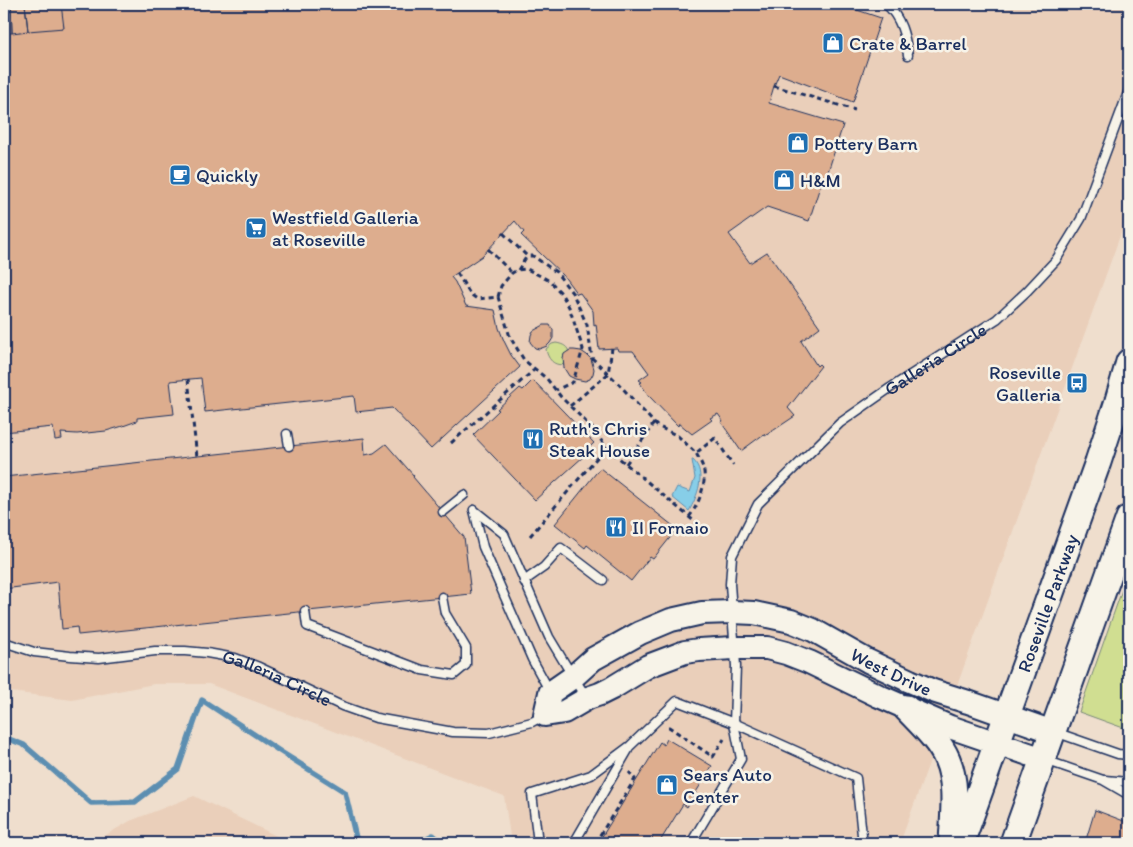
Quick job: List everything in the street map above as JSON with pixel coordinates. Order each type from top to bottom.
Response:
[{"type":"main road","name":"Roseville Parkway","points":[[961,843],[1098,462],[1129,362]]},
{"type":"main road","points":[[1013,843],[1129,518]]},
{"type":"main road","points":[[906,708],[934,738],[947,759],[954,782],[952,843]]},
{"type":"street","name":"Galleria Circle","points":[[555,705],[573,676],[593,659],[611,648],[671,620],[702,613],[732,612]]},
{"type":"street","name":"West Drive","points":[[732,612],[754,613],[791,621],[813,630],[868,661],[933,691],[1053,732]]},
{"type":"street","name":"Galleria Circle","points":[[555,705],[588,698],[606,691],[648,666],[678,655],[699,650],[734,648]]},
{"type":"street","name":"West Drive","points":[[734,648],[767,648],[786,653],[950,727],[1043,759]]},
{"type":"lane","points":[[886,4],[899,18],[906,36],[908,55]]},
{"type":"lane","name":"Galleria Circle","points":[[734,648],[730,584],[732,556],[758,504],[840,423],[997,319],[1056,260],[1081,219],[1129,90]]},
{"type":"lane","points":[[287,434],[289,446]]},
{"type":"lane","points":[[443,512],[464,494]]},
{"type":"lane","points":[[555,705],[532,658],[483,546],[474,510],[504,534],[549,637],[588,698]]},
{"type":"lane","points":[[524,581],[544,567],[561,548],[603,580]]},
{"type":"lane","points":[[305,611],[306,626],[422,670],[454,675],[466,665],[466,648],[445,613],[442,597]]},
{"type":"lane","name":"Galleria Circle","points":[[4,642],[34,652],[70,656],[99,658],[155,651],[184,651],[235,658],[259,667],[342,706],[376,718],[453,732],[489,732],[532,722],[555,705]]},
{"type":"lane","points":[[692,843],[741,759],[734,724],[736,666],[734,648]]},
{"type":"lane","points":[[538,843],[532,794],[591,776],[630,746],[677,701],[856,778],[862,835],[861,843]]},
{"type":"lane","points":[[1053,732],[1118,754],[1129,755]]},
{"type":"lane","points":[[574,843],[630,746]]},
{"type":"lane","points":[[1043,759],[1103,780],[1129,795]]},
{"type":"lane","points":[[1103,780],[1129,782]]},
{"type":"path","points":[[774,86],[855,110]]},
{"type":"path","points":[[503,233],[527,256],[533,256],[556,272],[573,294],[586,325],[592,358],[657,426],[678,436],[696,453],[704,473],[701,497],[689,517]]},
{"type":"path","points":[[488,249],[512,273]]},
{"type":"path","points":[[527,256],[517,270],[501,286],[498,297],[510,337],[524,360],[547,379],[592,428],[606,447],[701,527]]},
{"type":"path","points":[[517,270],[527,269],[550,281],[570,307],[583,350],[573,382],[556,390]]},
{"type":"path","points":[[457,273],[470,294],[477,299],[498,297]]},
{"type":"path","points":[[570,406],[608,374],[612,348]]},
{"type":"path","points":[[451,443],[535,369]]},
{"type":"path","points":[[188,379],[197,457]]},
{"type":"path","points":[[626,464],[654,423]]},
{"type":"path","points":[[696,453],[716,438],[733,465]]},
{"type":"path","points":[[530,536],[606,447]]},
{"type":"path","points":[[662,734],[669,727],[713,757],[734,724]]},
{"type":"path","points":[[595,843],[635,779],[628,770]]},
{"type":"shaded area","points":[[4,4],[1129,4],[1129,211],[900,843],[511,843],[504,796],[209,684],[154,684],[72,700],[4,691]]},
{"type":"shaded area","points":[[194,796],[291,843],[92,843],[130,821]]},
{"type":"green space","points":[[556,343],[568,349],[568,363],[556,364],[549,357],[546,349]]},
{"type":"green space","points":[[1129,570],[1129,730],[1079,712]]},
{"type":"water","points":[[692,460],[697,465],[700,478],[695,499],[689,511],[672,497],[677,487],[690,492],[695,478]]},
{"type":"building","name":"Westfield Galleria at Roseville","points":[[4,4],[839,4],[881,18],[853,102],[779,74],[774,86],[769,103],[843,125],[825,181],[822,180],[809,221],[767,207],[729,234],[750,263],[767,252],[820,327],[801,341],[817,366],[819,364],[821,366],[788,408],[795,416],[765,436],[764,434],[741,451],[721,422],[723,421],[718,414],[710,418],[712,420],[692,434],[679,423],[678,426],[649,396],[639,380],[649,373],[633,351],[618,351],[617,348],[599,349],[593,311],[580,293],[577,294],[563,275],[521,235],[524,232],[515,221],[482,256],[451,277],[466,306],[495,310],[504,341],[520,367],[431,449],[392,408],[356,412],[354,396],[205,412],[201,378],[170,381],[174,414],[137,418],[137,421],[106,431],[77,434],[61,433],[62,439],[55,440],[53,427],[4,432]]},
{"type":"building","points":[[4,4],[11,4],[12,33],[4,33]]},
{"type":"building","points":[[11,4],[25,4],[28,31],[12,33]]},
{"type":"building","points":[[25,4],[61,4],[64,28],[28,31]]},
{"type":"building","points":[[544,325],[550,325],[553,330],[553,338],[547,346],[539,349],[535,348],[530,342],[531,335],[533,331]]},
{"type":"building","points":[[570,350],[581,351],[591,359],[594,369],[590,379],[585,381],[569,376],[564,368],[563,358],[564,354]]},
{"type":"building","name":"Ruth's Chris Steak House","points":[[533,380],[594,443],[582,454],[584,456],[535,500],[473,435],[499,410],[497,409],[520,388],[523,390]]},
{"type":"building","points":[[364,438],[365,455],[374,453],[386,444],[464,537],[471,594],[78,635],[77,627],[62,629],[58,582],[4,589],[4,477]]},
{"type":"building","name":"II Fornaio","points":[[600,468],[677,529],[653,559],[650,557],[631,581],[587,545],[585,548],[555,524]]},
{"type":"building","name":"Sears Auto Center","points":[[667,739],[712,766],[687,807],[683,804],[659,843],[598,843],[660,742],[664,745]]},
{"type":"building","points":[[1095,810],[1129,823],[1129,843],[1085,843]]},
{"type":"waterway","points":[[4,737],[24,745],[91,803],[135,802],[178,769],[202,700],[345,792],[356,838],[363,843]]},
{"type":"waterway","points":[[416,843],[433,835],[443,843]]},
{"type":"place","name":"Crate & Barrel","points":[[833,43]]},
{"type":"place","name":"Pottery Barn","points":[[798,143]]},
{"type":"place","name":"Quickly","points":[[180,175]]},
{"type":"place","name":"H&M","points":[[784,180]]},
{"type":"place","name":"Westfield Galleria at Roseville","points":[[256,228]]},
{"type":"place","name":"Roseville Galleria","points":[[1077,383]]},
{"type":"place","name":"Ruth's Chris Steak House","points":[[533,439]]},
{"type":"place","name":"II Fornaio","points":[[616,527]]},
{"type":"place","name":"Sears Auto Center","points":[[667,785]]}]
